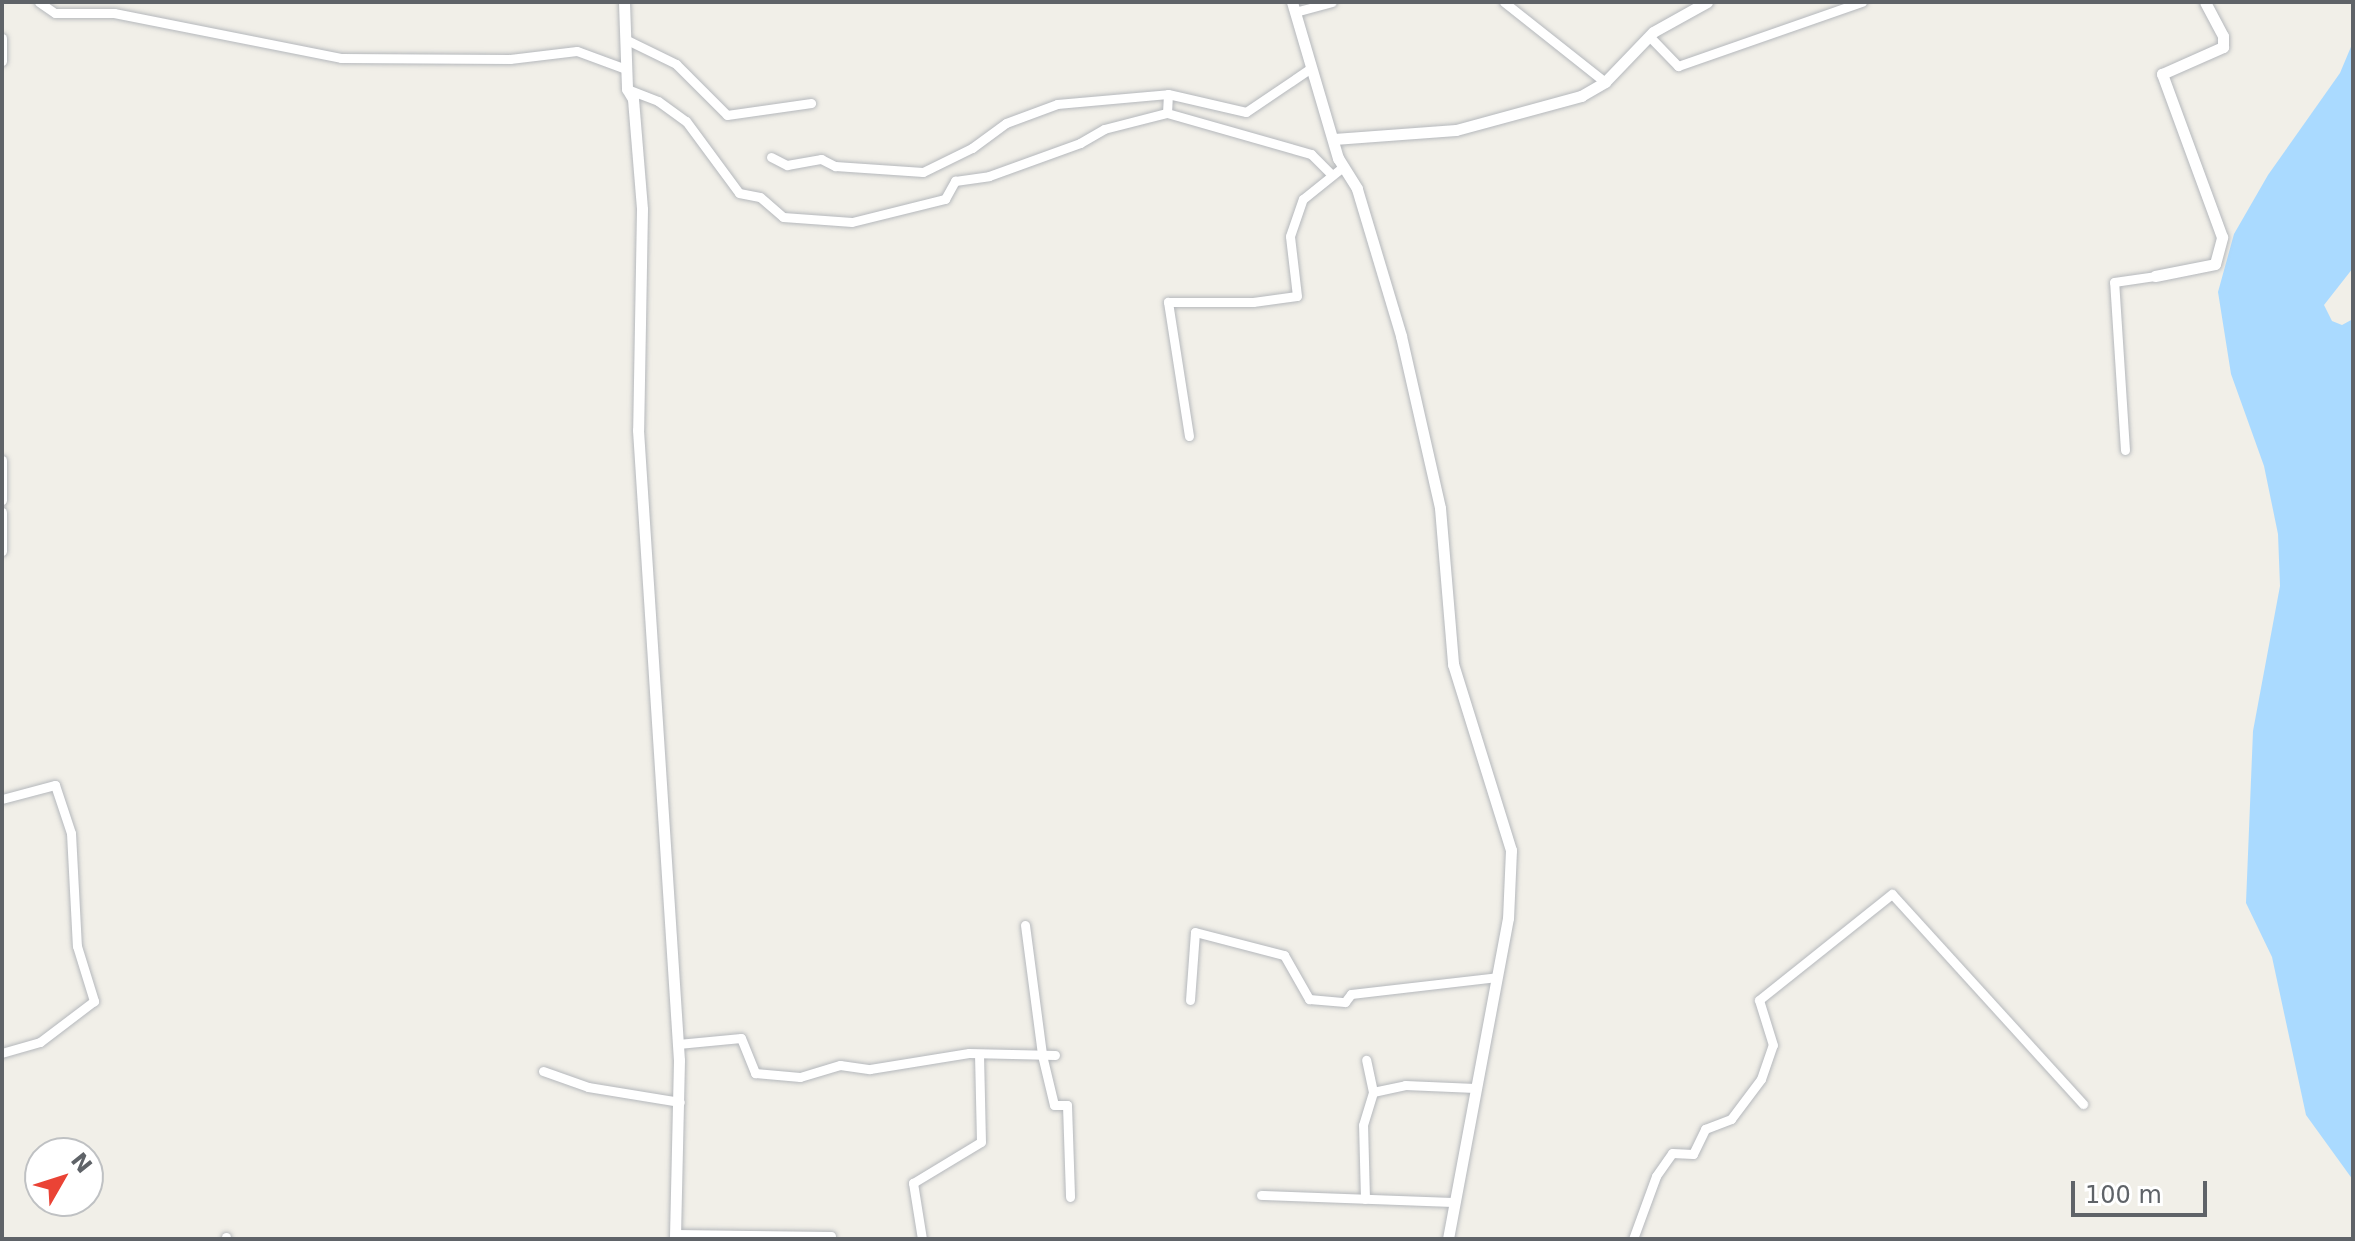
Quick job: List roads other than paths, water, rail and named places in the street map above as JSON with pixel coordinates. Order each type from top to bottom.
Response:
[{"type":"street","points":[[39,2],[55,13],[114,13],[341,58],[510,59],[577,51],[626,69]]},
{"type":"street","points":[[624,2],[627,89],[633,99],[642,209],[638,430],[678,1044],[680,1102],[675,1237],[831,1236]]},
{"type":"street","points":[[1332,2],[1294,7],[1341,163],[1357,189],[1401,336],[1440,508],[1453,664],[1511,850],[1508,918],[1448,1239]]},
{"type":"street","points":[[1504,2],[1605,82]]},
{"type":"street","points":[[1334,139],[1456,130],[1581,96],[1605,82],[1649,36],[1692,6],[1707,2]]},
{"type":"street","points":[[1649,36],[1678,66],[1862,2]]},
{"type":"street","points":[[2125,450],[2114,282],[2215,264],[2222,237],[2162,74],[2223,47],[2223,36],[2205,2]]},
{"type":"street","points":[[2,38],[2,61]]},
{"type":"street","points":[[625,39],[676,64],[727,115],[811,103]]},
{"type":"street","points":[[771,157],[787,165],[821,159],[835,166],[923,172],[972,148],[1006,123],[1057,104],[1168,94],[1246,112],[1311,68]]},
{"type":"street","points":[[627,89],[658,101],[686,121],[739,193],[760,197],[783,217],[852,222],[945,199],[955,181],[989,176],[1080,143],[1104,129],[1167,113],[1311,154],[1330,173]]},
{"type":"street","points":[[1167,113],[1168,94]]},
{"type":"street","points":[[1189,436],[1168,302],[1253,302],[1297,296],[1290,236],[1303,199],[1341,163]]},
{"type":"street","points":[[2,460],[2,500]]},
{"type":"street","points":[[2,512],[2,551]]},
{"type":"street","points":[[2,799],[55,785],[71,833],[77,946],[94,1001],[40,1042],[2,1053]]},
{"type":"street","points":[[1633,1239],[1656,1176],[1672,1153],[1693,1154],[1705,1129],[1731,1119],[1761,1079],[1773,1045],[1759,1000],[1892,894],[2083,1104]]},
{"type":"street","points":[[1025,925],[1042,1055],[1054,1105],[1067,1105],[1070,1197]]},
{"type":"street","points":[[1190,1000],[1195,932],[1284,955],[1309,999],[1345,1002],[1351,994],[1497,977]]},
{"type":"street","points":[[678,1044],[741,1038],[755,1073],[800,1077],[840,1065],[870,1069],[979,1055],[1055,1055]]},
{"type":"street","points":[[922,1239],[913,1183],[981,1142],[979,1055]]},
{"type":"street","points":[[1365,1199],[1363,1125],[1373,1092],[1366,1060]]},
{"type":"street","points":[[543,1071],[588,1087],[680,1102]]},
{"type":"street","points":[[1373,1092],[1405,1085],[1475,1088]]},
{"type":"street","points":[[1261,1195],[1455,1202]]},
{"type":"water","points":[[2353,42],[2353,268],[2324,305],[2332,321],[2342,325],[2353,319],[2353,1180],[2306,1115],[2272,957],[2246,903],[2253,731],[2280,586],[2278,534],[2264,466],[2231,374],[2218,292],[2234,234],[2268,175],[2340,73]]}]
